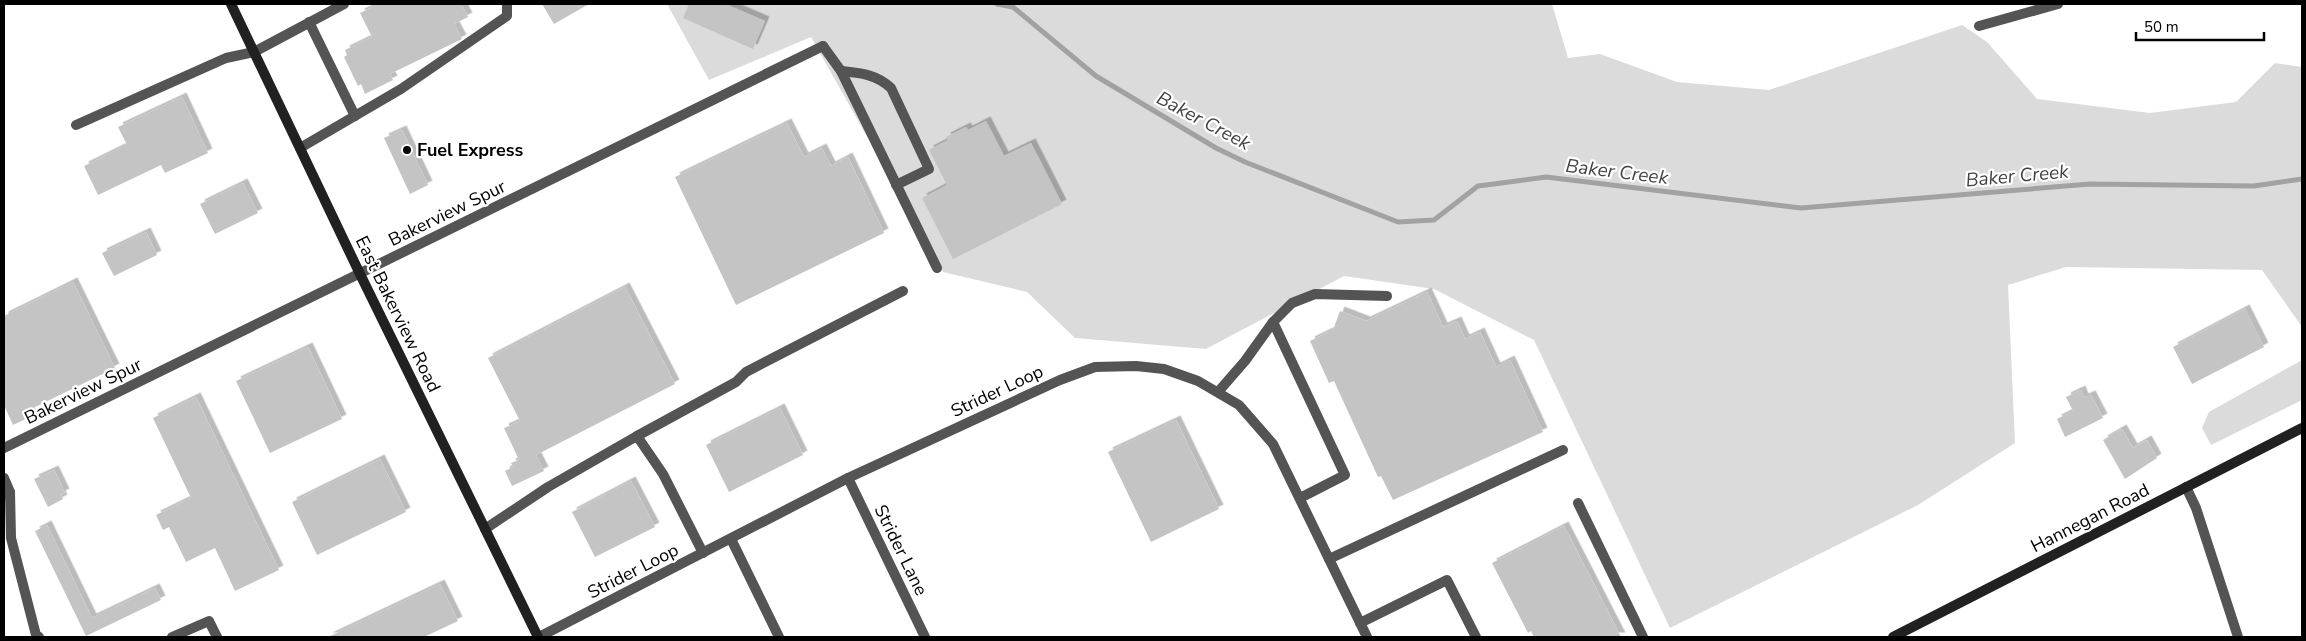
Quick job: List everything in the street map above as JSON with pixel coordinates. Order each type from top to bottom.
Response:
[{"type":"main road","name":"East Bakerview Road","points":[[232,4],[360,274],[539,637]]},
{"type":"main road","name":"Hannegan Road","points":[[1893,637],[2302,428]]},
{"type":"street","points":[[76,125],[226,58],[254,52],[344,4]]},
{"type":"street","points":[[300,148],[401,89],[507,16],[507,4]]},
{"type":"street","points":[[1979,26],[2058,4]]},
{"type":"street","points":[[309,22],[355,116]]},
{"type":"street","name":"Bakerview Spur","points":[[4,448],[822,46],[841,71]]},
{"type":"street","points":[[841,71],[864,73],[884,81],[891,88],[929,169],[896,185]]},
{"type":"street","points":[[841,71],[937,268]]},
{"type":"street","points":[[485,529],[548,487],[736,382],[746,372],[904,291]]},
{"type":"street","points":[[1218,392],[1245,361],[1274,322],[1292,303],[1315,294],[1387,296]]},
{"type":"street","points":[[1274,322],[1345,475],[1300,498]]},
{"type":"street","name":"Strider Loop","points":[[539,637],[848,478],[1060,380],[1095,367],[1136,366],[1164,369],[1198,381],[1240,404],[1273,444],[1367,637]]},
{"type":"street","points":[[638,436],[662,474],[703,553]]},
{"type":"street","points":[[1329,559],[1563,450]]},
{"type":"street","points":[[4,478],[11,538],[34,637]]},
{"type":"street","name":"Strider Lane","points":[[848,478],[925,637]]},
{"type":"street","points":[[2186,487],[2196,508],[2238,637]]},
{"type":"street","points":[[1578,503],[1643,637]]},
{"type":"street","points":[[731,539],[779,637]]},
{"type":"street","points":[[1360,623],[1447,580],[1476,637]]},
{"type":"street","points":[[172,637],[209,621],[217,637]]},
{"type":"shaded area","points":[[667,4],[1552,4],[1568,58],[1600,54],[1677,82],[1769,90],[1962,25],[1987,42],[2037,99],[2150,113],[2236,102],[2275,63],[2302,67],[2302,327],[2262,270],[2066,267],[2008,285],[2015,443],[1918,505],[1670,628],[1534,340],[1434,289],[1344,276],[1206,349],[1075,338],[1027,292],[943,272],[811,37],[709,80]]},
{"type":"shaded area","points":[[2302,360],[2302,400],[2211,445],[2202,428],[2209,412]]},
{"type":"building","points":[[379,4],[461,4],[468,17],[454,24],[462,39],[390,74],[393,80],[365,94],[361,84],[358,86],[344,57],[347,55],[345,50],[372,37],[360,13]]},
{"type":"building","points":[[542,4],[589,4],[554,24]]},
{"type":"building","points":[[689,4],[725,4],[765,21],[753,49],[683,18]]},
{"type":"building","points":[[182,97],[208,153],[165,173],[161,165],[98,195],[84,166],[127,145],[118,127]]},
{"type":"building","points":[[986,121],[1004,156],[1031,143],[1062,204],[953,259],[922,198],[947,185],[929,150],[948,140],[946,137],[966,127],[968,130]]},
{"type":"building","points":[[787,123],[804,157],[822,148],[831,166],[848,157],[884,233],[736,305],[675,177]]},
{"type":"building","points":[[402,130],[428,185],[410,194],[384,138]]},
{"type":"building","points":[[243,183],[258,213],[215,234],[200,204]]},
{"type":"building","points":[[146,232],[157,255],[114,276],[102,253]]},
{"type":"building","points":[[73,282],[115,368],[29,410],[32,416],[13,425],[4,405],[4,316]]},
{"type":"building","points":[[625,287],[675,384],[536,455],[544,471],[512,486],[505,471],[513,467],[511,463],[519,460],[504,428],[520,421],[488,358]]},
{"type":"building","points":[[1427,292],[1443,327],[1457,321],[1465,339],[1480,332],[1496,367],[1510,360],[1543,432],[1393,500],[1381,476],[1378,477],[1334,381],[1329,383],[1310,341],[1333,330],[1340,311],[1366,321]]},
{"type":"building","points":[[2245,309],[2264,347],[2192,384],[2173,347]]},
{"type":"building","points":[[308,347],[342,419],[270,453],[236,381]]},
{"type":"building","points":[[2081,390],[2084,398],[2091,395],[2103,418],[2065,437],[2057,419],[2073,411],[2066,397]]},
{"type":"building","points":[[196,397],[279,570],[235,591],[215,548],[186,562],[169,527],[163,530],[156,515],[191,498],[153,418]]},
{"type":"building","points":[[780,408],[803,455],[729,492],[706,445]]},
{"type":"building","points":[[1176,420],[1219,509],[1151,542],[1108,452]]},
{"type":"building","points":[[2122,429],[2133,448],[2147,440],[2157,458],[2125,479],[2103,440]]},
{"type":"building","points":[[380,459],[406,512],[317,555],[292,502]]},
{"type":"building","points":[[54,470],[65,493],[61,495],[63,499],[48,507],[34,479]]},
{"type":"building","points":[[631,481],[655,527],[595,557],[572,512]]},
{"type":"building","points":[[47,525],[92,618],[155,588],[161,600],[86,636],[35,531]]},
{"type":"building","points":[[1564,526],[1621,637],[1534,637],[1531,631],[1528,633],[1492,563]]},
{"type":"building","points":[[440,584],[458,621],[424,637],[328,637]]},
{"type":"waterway","name":"Baker Creek","points":[[997,4],[1013,7],[1096,76],[1216,148],[1245,162],[1398,222],[1434,220],[1478,186],[1546,177],[1801,208],[2090,184],[2254,186],[2302,179]]},
{"type":"place","name":"Fuel Express","points":[[407,150]]}]
